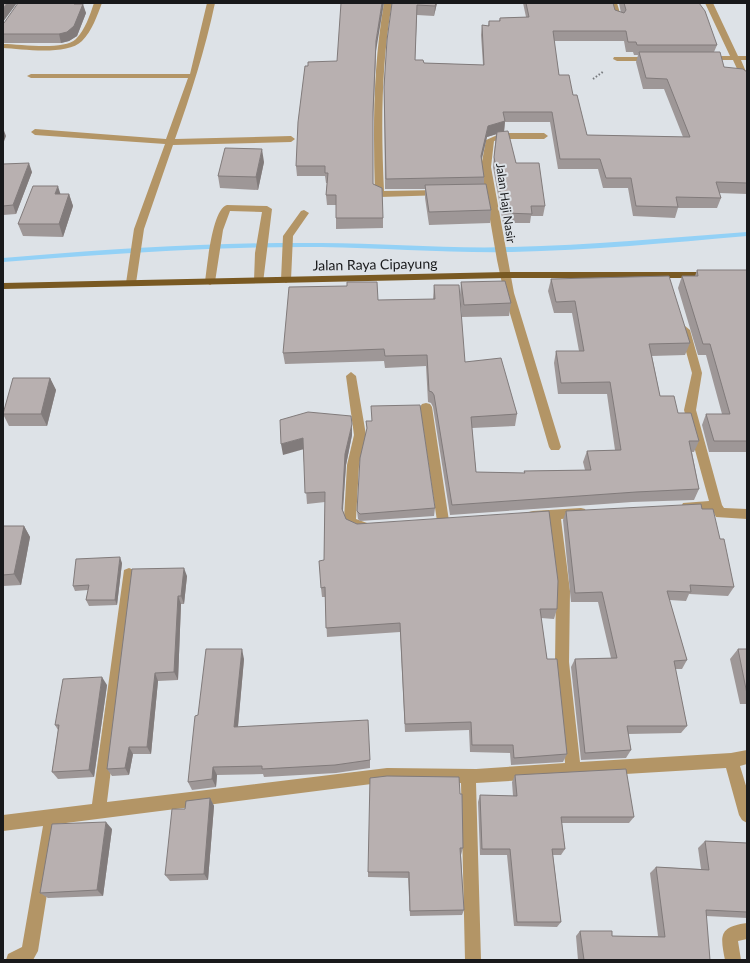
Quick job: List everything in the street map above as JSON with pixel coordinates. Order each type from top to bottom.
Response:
[{"type":"main road","name":"Jalan Raya Cipayung","points":[[3,286],[506,275],[723,274]]},
{"type":"street","points":[[3,46],[72,46],[80,40],[98,3]]},
{"type":"street","points":[[131,283],[139,229],[171,142],[193,76],[211,3]]},
{"type":"street","points":[[388,3],[379,53],[377,120],[380,194],[451,193]]},
{"type":"street","points":[[613,3],[618,20]]},
{"type":"street","points":[[709,3],[747,82]]},
{"type":"street","points":[[696,58],[747,58]]},
{"type":"street","points":[[617,59],[665,59]]},
{"type":"street","points":[[31,76],[193,76]]},
{"type":"street","points":[[35,132],[171,142],[291,139]]},
{"type":"street","name":"Jalan Haji Nasir","points":[[544,136],[502,136],[490,140],[486,167],[486,192],[497,234],[509,293],[554,447]]},
{"type":"street","points":[[210,282],[222,212],[226,208],[267,209],[260,253],[259,281]]},
{"type":"street","points":[[286,280],[288,236],[304,213]]},
{"type":"street","points":[[668,275],[673,290]]},
{"type":"street","points":[[682,320],[697,373],[690,410],[716,506],[720,513],[747,514]]},
{"type":"street","points":[[351,376],[360,434],[358,449],[353,465],[350,519],[352,525],[358,528],[373,526]]},
{"type":"street","points":[[426,407],[449,521],[428,522]]},
{"type":"street","points":[[678,507],[716,506]]},
{"type":"street","points":[[523,516],[593,512]]},
{"type":"street","points":[[554,515],[563,592],[562,662],[573,770]]},
{"type":"street","points":[[99,810],[129,574]]},
{"type":"street","points":[[3,823],[387,775],[468,776],[731,760],[747,757]]},
{"type":"street","points":[[731,760],[747,815]]},
{"type":"street","points":[[468,776],[473,960]]},
{"type":"street","points":[[14,960],[25,956],[30,951],[52,816]]},
{"type":"street","points":[[733,960],[729,939],[734,933],[747,931]]},
{"type":"building","points":[[3,3],[7,3],[3,9]]},
{"type":"building","points":[[18,3],[83,4],[74,26],[67,32],[59,34],[3,34],[3,23]]},
{"type":"building","points":[[341,3],[382,3],[376,41],[373,112],[373,184],[382,188],[383,218],[336,218],[336,195],[326,195],[328,173],[325,173],[325,166],[296,166],[298,122],[305,66],[308,66],[308,62],[337,61]]},
{"type":"building","points":[[392,3],[436,3],[435,6],[417,5],[415,60],[423,60],[424,63],[484,65],[482,25],[489,26],[489,21],[500,21],[500,18],[529,17],[526,3],[613,3],[615,10],[624,13],[626,10],[624,3],[699,3],[705,11],[717,45],[637,45],[636,42],[628,42],[626,31],[553,31],[559,75],[569,75],[573,95],[577,95],[587,135],[690,137],[667,79],[646,78],[639,52],[720,52],[724,67],[743,69],[747,72],[747,183],[716,182],[721,198],[676,197],[678,207],[636,206],[631,178],[606,178],[600,159],[560,159],[552,112],[503,112],[505,121],[488,126],[481,156],[484,177],[386,179],[384,87],[387,40]]},
{"type":"building","points":[[508,131],[516,163],[539,163],[545,206],[531,206],[532,214],[504,213],[494,157],[497,132]]},
{"type":"building","points":[[225,148],[262,149],[256,177],[218,176]]},
{"type":"building","points":[[29,163],[13,205],[3,206],[3,164]]},
{"type":"building","points":[[486,184],[491,210],[429,212],[425,185]]},
{"type":"building","points":[[33,186],[58,186],[55,194],[69,194],[59,224],[18,224]]},
{"type":"building","points":[[697,270],[747,270],[747,441],[714,441],[706,414],[730,414],[710,344],[703,344],[682,276],[698,276]]},
{"type":"building","points":[[669,276],[690,343],[649,344],[660,396],[674,396],[678,413],[691,413],[699,441],[689,441],[699,489],[452,505],[434,395],[429,391],[427,355],[385,356],[384,349],[283,353],[289,287],[347,286],[347,282],[377,282],[378,300],[435,299],[434,285],[459,285],[465,362],[501,358],[517,414],[471,417],[476,472],[525,473],[524,471],[591,470],[587,451],[621,450],[610,382],[561,383],[556,351],[584,351],[575,301],[556,302],[551,279]]},
{"type":"building","points":[[505,281],[511,303],[464,305],[461,282]]},
{"type":"building","points":[[13,378],[50,378],[41,414],[3,414]]},
{"type":"building","points":[[420,405],[435,508],[360,514],[357,511],[360,458],[367,428],[366,421],[372,421],[371,406]]},
{"type":"building","points":[[308,412],[351,416],[352,424],[345,454],[342,509],[346,519],[357,524],[549,511],[558,581],[557,609],[540,609],[547,659],[557,659],[567,754],[514,758],[513,745],[472,745],[471,722],[405,724],[400,623],[326,628],[325,587],[321,588],[319,561],[324,560],[325,492],[305,493],[303,438],[281,444],[280,420]]},
{"type":"building","points":[[701,504],[702,509],[713,509],[720,539],[724,539],[734,587],[690,585],[691,592],[667,591],[687,660],[674,661],[687,726],[627,726],[631,750],[585,753],[575,659],[617,658],[602,592],[575,593],[566,511]]},
{"type":"building","points":[[3,526],[24,526],[14,574],[3,575]]},
{"type":"building","points":[[120,557],[115,600],[86,600],[89,585],[73,586],[76,559]]},
{"type":"building","points":[[184,568],[181,596],[178,596],[174,672],[155,673],[147,747],[129,747],[125,768],[107,769],[132,569]]},
{"type":"building","points":[[206,649],[242,649],[234,727],[368,720],[370,760],[335,765],[262,769],[262,766],[213,767],[212,779],[188,782],[195,716],[198,715]]},
{"type":"building","points":[[738,649],[747,649],[747,694]]},
{"type":"building","points":[[102,677],[89,770],[52,772],[59,725],[55,725],[63,679]]},
{"type":"building","points":[[626,769],[634,817],[561,817],[565,849],[552,849],[561,922],[517,922],[510,849],[482,849],[480,795],[517,796],[515,775]]},
{"type":"building","points":[[387,776],[459,777],[460,794],[462,794],[463,848],[460,848],[464,910],[410,911],[409,872],[368,872],[370,778]]},
{"type":"building","points":[[210,798],[204,874],[165,875],[172,809],[185,809],[186,801]]},
{"type":"building","points":[[106,822],[97,890],[40,893],[52,824]]},
{"type":"building","points":[[705,841],[747,843],[747,912],[706,910],[710,960],[584,960],[580,931],[612,931],[612,936],[665,937],[656,867],[709,870]]},
{"type":"waterway","points":[[3,260],[122,251],[242,246],[321,245],[512,250],[612,245],[747,234]]}]
